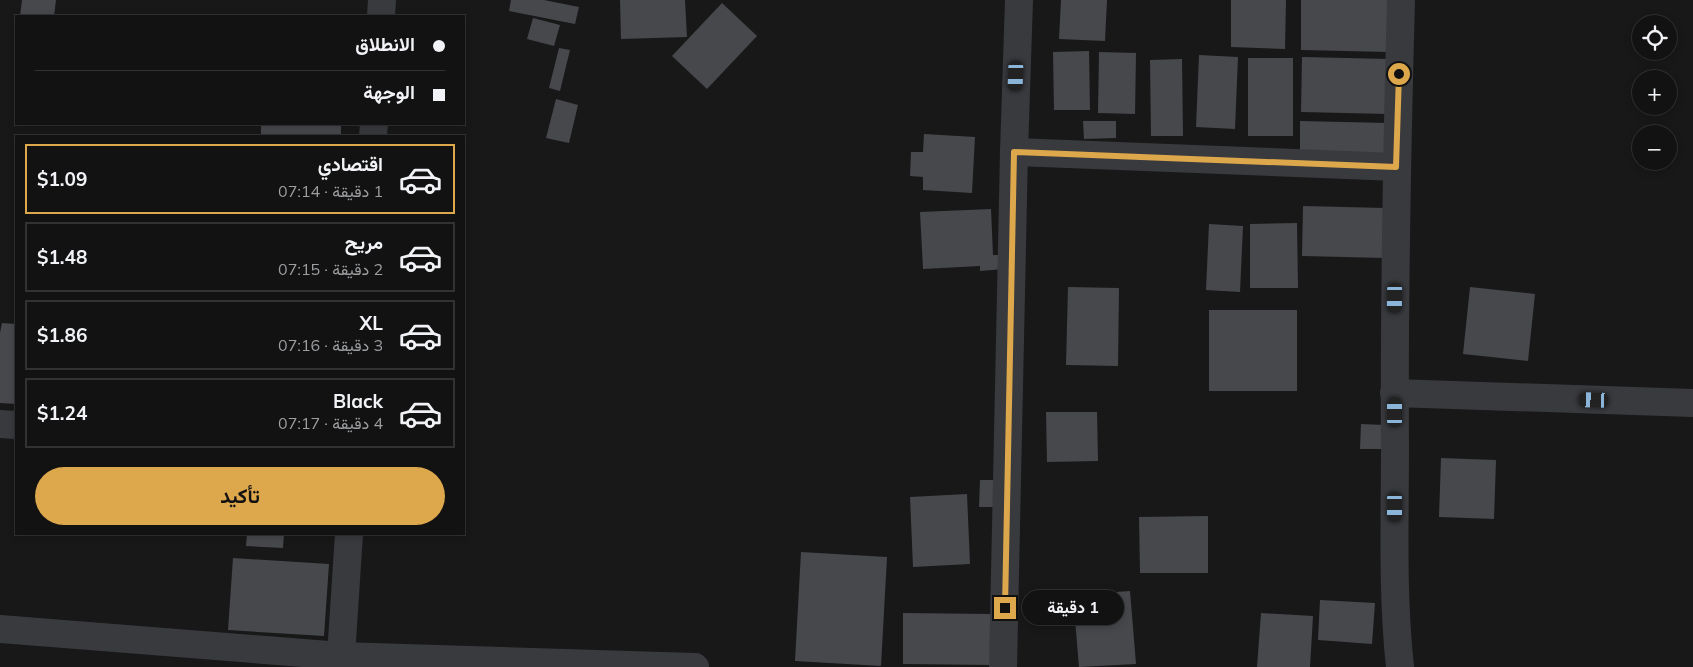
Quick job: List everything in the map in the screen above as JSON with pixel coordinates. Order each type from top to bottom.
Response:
[{"type":"street","points":[[381,15],[382,0]]},
{"type":"street","points":[[1004,667],[1014,152],[1019,0]]},
{"type":"street","points":[[1400,667],[1395,603],[1394,393],[1396,167],[1401,0]]},
{"type":"street","points":[[1014,152],[1396,167]]},
{"type":"street","points":[[1394,393],[1693,403]]},
{"type":"street","points":[[0,424],[15,425]]},
{"type":"street","points":[[341,656],[349,535]]},
{"type":"street","points":[[0,629],[341,656],[695,667]]},
{"type":"building","points":[[22,0],[56,0],[54,15],[20,15]]},
{"type":"building","points":[[511,0],[544,0],[579,7],[575,24],[509,11]]},
{"type":"building","points":[[620,0],[685,0],[687,37],[621,39]]},
{"type":"building","points":[[1061,0],[1107,0],[1105,41],[1059,39]]},
{"type":"building","points":[[1231,0],[1286,0],[1285,49],[1231,47]]},
{"type":"building","points":[[1301,0],[1389,0],[1389,52],[1301,50]]},
{"type":"building","points":[[722,3],[757,36],[707,89],[672,56]]},
{"type":"building","points":[[533,18],[560,25],[554,46],[527,39]]},
{"type":"building","points":[[559,48],[570,50],[560,91],[549,88]]},
{"type":"building","points":[[1089,51],[1090,110],[1054,110],[1053,52]]},
{"type":"building","points":[[1099,52],[1136,53],[1135,114],[1098,113]]},
{"type":"building","points":[[1199,55],[1238,57],[1235,129],[1196,127]]},
{"type":"building","points":[[1302,57],[1390,59],[1388,114],[1301,112]]},
{"type":"building","points":[[1248,58],[1293,58],[1293,136],[1248,136]]},
{"type":"building","points":[[1182,59],[1183,136],[1151,136],[1150,60]]},
{"type":"building","points":[[556,99],[578,105],[569,143],[546,138]]},
{"type":"building","points":[[1083,121],[1116,121],[1116,138],[1084,139]]},
{"type":"building","points":[[1300,121],[1388,123],[1387,155],[1300,152]]},
{"type":"building","points":[[261,125],[341,125],[341,135],[261,135]]},
{"type":"building","points":[[924,134],[975,137],[972,193],[923,190],[923,177],[910,176],[911,152],[923,152]]},
{"type":"building","points":[[1303,206],[1386,208],[1385,258],[1302,256]]},
{"type":"building","points":[[991,209],[993,255],[1004,255],[1005,269],[980,271],[980,266],[923,269],[920,212]]},
{"type":"building","points":[[1297,223],[1298,288],[1250,288],[1250,224]]},
{"type":"building","points":[[1209,224],[1243,226],[1240,292],[1206,290]]},
{"type":"building","points":[[1068,287],[1119,288],[1118,366],[1066,365]]},
{"type":"building","points":[[1470,287],[1535,294],[1528,361],[1463,354]]},
{"type":"building","points":[[1209,310],[1297,310],[1297,391],[1209,391]]},
{"type":"building","points":[[2,323],[15,324],[15,404],[0,403],[0,333]]},
{"type":"building","points":[[1046,412],[1097,412],[1098,461],[1047,462]]},
{"type":"building","points":[[1361,424],[1385,425],[1384,449],[1360,449]]},
{"type":"building","points":[[1441,458],[1496,460],[1494,519],[1439,517]]},
{"type":"building","points":[[980,480],[1002,480],[1001,507],[979,507]]},
{"type":"building","points":[[967,494],[970,564],[913,567],[910,497]]},
{"type":"building","points":[[1208,516],[1208,573],[1140,573],[1139,517]]},
{"type":"building","points":[[247,535],[284,535],[283,548],[246,546]]},
{"type":"building","points":[[801,552],[887,557],[881,666],[795,661]]},
{"type":"building","points":[[233,558],[329,564],[324,636],[228,630]]},
{"type":"building","points":[[1130,591],[1136,664],[1079,667],[1073,595]]},
{"type":"building","points":[[1320,600],[1375,603],[1372,644],[1318,640]]},
{"type":"building","points":[[903,613],[993,614],[993,665],[903,664]]},
{"type":"building","points":[[1261,613],[1313,616],[1310,667],[1257,667]]},
{"type":"route","points":[[1005,608],[1014,152],[1396,167],[1399,74]]}]
